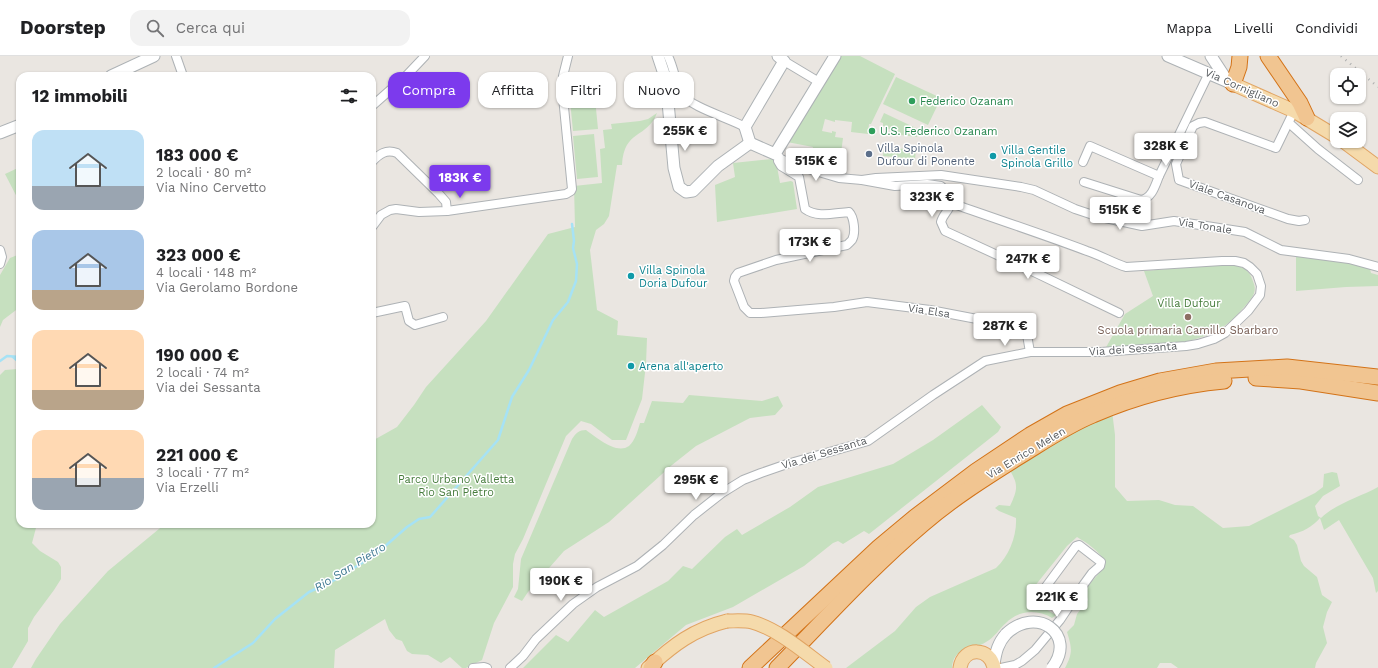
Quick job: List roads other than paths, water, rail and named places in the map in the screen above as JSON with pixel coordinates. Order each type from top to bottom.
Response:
[{"type":"highway","points":[[1231,83],[1240,67],[1240,56]]},
{"type":"highway","points":[[1268,56],[1300,103],[1297,117]]},
{"type":"highway","points":[[1234,370],[1287,367],[1378,377]]},
{"type":"highway","points":[[1234,370],[1298,378],[1378,392]]},
{"type":"highway","name":"Via Enrico Melen","points":[[750,668],[879,547],[915,516],[976,471],[1030,435],[1067,414],[1120,393],[1160,382],[1198,374],[1234,370]]},
{"type":"highway","name":"Via Enrico Melen","points":[[777,668],[865,577],[924,523],[984,479],[1072,425],[1094,415],[1151,394],[1211,382],[1252,378],[1283,379],[1378,392]]},
{"type":"main road","name":"Via Cornigliano","points":[[1231,83],[1330,133]]},
{"type":"main road","points":[[1352,148],[1378,167]]},
{"type":"main road","points":[[651,666],[668,650],[695,632],[727,621],[751,622],[763,626],[775,632],[826,668]]},
{"type":"main road","points":[[960,668],[961,661],[965,656],[976,652],[987,654],[996,667]]},
{"type":"street","points":[[120,72],[154,56]]},
{"type":"street","points":[[176,56],[182,72]]},
{"type":"street","points":[[376,102],[406,76],[425,56]]},
{"type":"street","points":[[376,222],[381,215],[390,210],[396,209],[418,212],[447,211],[517,202],[566,194],[571,191],[563,97],[563,76],[568,56]]},
{"type":"street","points":[[658,56],[666,80],[674,168],[678,187],[686,192],[693,191],[718,166],[750,143]]},
{"type":"street","points":[[668,56],[675,79],[683,96],[702,108],[736,122],[744,127],[750,143],[777,156],[835,56]]},
{"type":"street","name":"Via Cornigliano","points":[[1168,56],[1231,83]]},
{"type":"street","points":[[1194,56],[1198,68]]},
{"type":"street","points":[[1211,56],[1231,83]]},
{"type":"street","points":[[744,127],[781,58],[819,82]]},
{"type":"street","points":[[1084,182],[1141,200],[1146,200],[1150,195],[1208,73]]},
{"type":"street","points":[[1297,117],[1318,149],[1358,180]]},
{"type":"street","name":"Viale Casanova","points":[[1297,117],[1276,148],[1204,122],[1196,124],[1193,126],[1176,164],[1178,180],[1288,219],[1299,221],[1305,220]]},
{"type":"street","points":[[0,133],[16,127]]},
{"type":"street","points":[[1083,162],[1090,146],[1159,176]]},
{"type":"street","points":[[376,158],[380,154],[389,151],[397,153],[446,202],[447,211]]},
{"type":"street","name":"Via Elsa","points":[[777,156],[781,166],[800,177],[805,210],[810,214],[818,215],[849,212],[852,217],[854,235],[848,245],[776,260],[738,273],[734,281],[744,307],[750,313],[834,307],[867,302],[930,310],[1003,324],[1027,335],[1030,352]]},
{"type":"street","name":"Via Tonale","points":[[777,156],[795,165],[839,178],[862,180],[876,178],[941,176],[1021,186],[1034,190],[1075,210],[1142,226],[1174,221],[1245,232],[1281,250],[1350,259],[1378,267]]},
{"type":"street","points":[[862,180],[895,186],[927,184],[941,186],[951,203],[941,222],[945,231],[1118,313]]},
{"type":"street","name":"Via dei Sessanta","points":[[510,668],[523,656],[536,639],[573,604],[598,587],[637,566],[663,545],[694,515],[722,493],[743,480],[787,464],[868,441],[933,395],[985,361],[1030,352],[1102,352],[1198,344],[1214,339],[1225,332],[1248,311],[1260,295],[1260,280],[1250,267],[1244,263],[1222,261],[1126,267],[1089,251],[951,203]]},
{"type":"street","points":[[0,250],[2,257],[0,264]]},
{"type":"street","points":[[376,312],[406,306],[410,321],[415,325],[443,317]]},
{"type":"street","points":[[1003,638],[996,649],[996,667],[1015,664],[1022,661],[1035,650],[1060,620],[1092,573],[1100,566],[1101,562],[1079,545],[1076,546],[1042,592],[1050,599]]},
{"type":"street","points":[[976,652],[990,647],[1016,626],[1025,622],[1040,622],[1049,626],[1058,638],[1060,646],[1059,656],[1052,668]]},
{"type":"street","points":[[473,668],[486,667]]},
{"type":"waterway","name":"Rio San Pietro","points":[[214,668],[253,643],[275,619],[309,592],[331,582],[375,555],[407,527],[419,519],[430,517],[498,440],[512,397],[529,370],[553,320],[568,302],[576,281],[577,264],[573,248],[574,241],[572,224]]},
{"type":"waterway","points":[[0,361],[7,356],[16,357]]},
{"type":"railway","points":[[1341,56],[1378,87]]},
{"type":"place","name":"Federico Ozanam","points":[[912,101]]},
{"type":"place","name":"U.S. Federico Ozanam","points":[[872,131]]},
{"type":"place","name":"Villa Spinola Dufour di Ponente","points":[[869,154]]},
{"type":"place","name":"Villa Gentile Spinola Grillo","points":[[993,156]]},
{"type":"place","name":"Villa Spinola Doria Dufour","points":[[631,276]]},
{"type":"place","name":"Scuola primaria Camillo Sbarbaro","points":[[1188,317]]},
{"type":"place","name":"Arena all'aperto","points":[[631,366]]},
{"type":"park label","name":"Villa Dufour","points":[[1189,303]]},
{"type":"park label","name":"Parco Urbano Valletta Rio San Pietro","points":[[456,485]]}]
